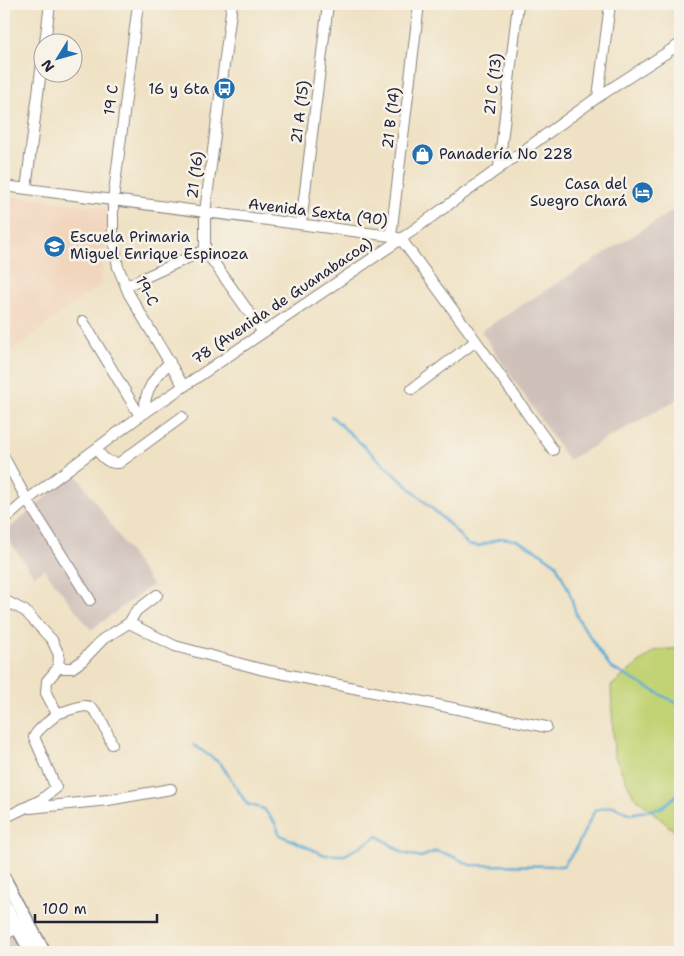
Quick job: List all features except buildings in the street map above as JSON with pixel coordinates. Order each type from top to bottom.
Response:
[{"type":"main road","points":[[4,878],[19,924],[31,952]]},
{"type":"main road","points":[[4,904],[44,952]]},
{"type":"street","points":[[46,32],[50,4]]},
{"type":"street","name":"19 C","points":[[112,200],[138,4]]},
{"type":"street","name":"21 (16)","points":[[205,250],[205,212],[232,4]]},
{"type":"street","name":"21 A (15)","points":[[302,224],[328,4]]},
{"type":"street","name":"21 B (14)","points":[[396,237],[420,4]]},
{"type":"street","name":"21 C (13)","points":[[499,167],[518,4]]},
{"type":"street","points":[[598,97],[610,4]]},
{"type":"street","name":"78 (Avenida de Guanabacoa)","points":[[4,520],[27,500],[142,415],[396,237],[598,97],[678,49]]},
{"type":"street","points":[[26,189],[39,82]]},
{"type":"street","name":"Avenida Sexta (90)","points":[[4,186],[396,237],[476,340],[553,450]]},
{"type":"street","name":"19-C","points":[[112,200],[113,237],[118,267],[126,286],[184,387]]},
{"type":"street","points":[[126,286],[205,250],[263,332]]},
{"type":"street","points":[[83,321],[142,415]]},
{"type":"street","points":[[412,389],[476,340]]},
{"type":"street","points":[[142,415],[150,385],[170,362]]},
{"type":"street","points":[[96,449],[108,462],[119,463],[182,417]]},
{"type":"street","points":[[4,457],[27,500],[90,600]]},
{"type":"street","points":[[58,668],[72,668],[82,661],[103,639],[129,623],[136,611],[156,595]]},
{"type":"street","points":[[4,600],[25,612],[52,640],[59,655],[58,668],[46,681],[46,693],[57,714]]},
{"type":"street","points":[[129,623],[175,646],[260,670],[546,727]]},
{"type":"street","points":[[4,818],[41,800],[56,788],[34,737],[37,729],[48,723],[57,714],[85,706],[91,707],[97,713],[112,744]]},
{"type":"street","points":[[24,808],[108,800],[170,790]]},
{"type":"street","points":[[4,935],[19,924]]},
{"type":"shaded area","name":"Escuela Primaria Miguel Enrique Espinoza","points":[[4,195],[109,208],[100,284],[11,352],[4,342]]},
{"type":"shaded area","points":[[680,206],[680,398],[568,460],[481,331]]},
{"type":"shaded area","points":[[75,472],[152,585],[91,630],[44,569],[34,576],[4,533]]},
{"type":"shaded area","points":[[4,918],[24,952],[4,952]]},
{"type":"green space","points":[[680,648],[680,836],[633,795],[614,755],[611,686],[654,651]]},
{"type":"waterway","points":[[331,416],[450,525],[468,545],[479,546],[501,538],[517,540],[556,564],[569,591],[577,617],[610,667],[678,704],[680,709]]},
{"type":"waterway","points":[[194,745],[221,764],[247,804],[264,809],[275,823],[280,835],[325,855],[345,855],[378,836],[403,853],[421,857],[436,851],[470,865],[563,866],[575,850],[595,810],[613,806],[630,814],[661,808],[680,792]]},
{"type":"place","name":"16 y 6ta","points":[[225,89]]},
{"type":"place","name":"Panadería No 228","points":[[423,154]]},
{"type":"place","name":"Casa del Suegro Chará","points":[[643,193]]},
{"type":"place","name":"Escuela Primaria Miguel Enrique Espinoza","points":[[54,246]]}]
